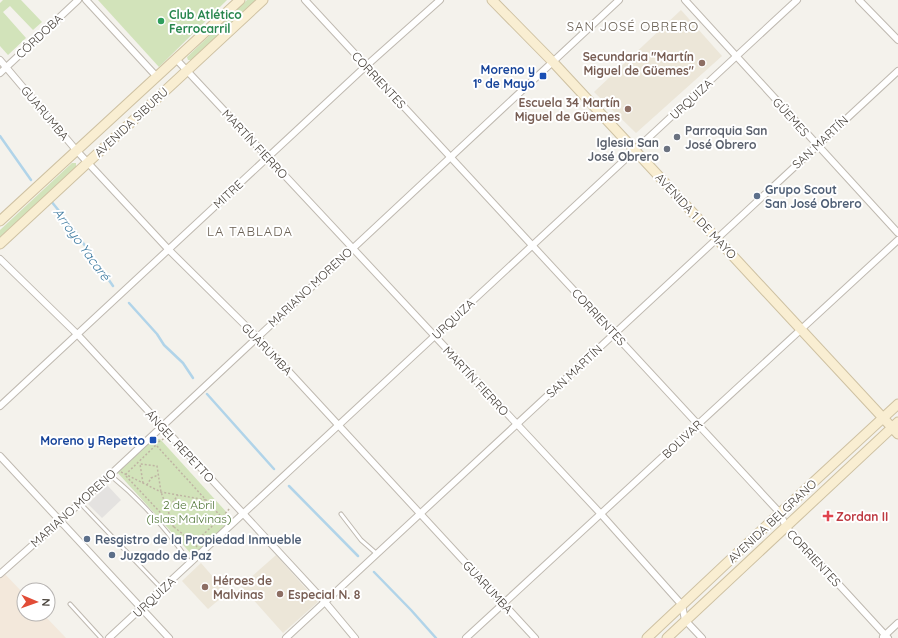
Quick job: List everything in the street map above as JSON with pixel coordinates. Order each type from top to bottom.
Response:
[{"type":"main road","name":"AVENIDA SIBURU","points":[[0,221],[240,0]]},
{"type":"main road","name":"AVENIDA SIBURU","points":[[0,244],[263,0]]},
{"type":"main road","name":"AVENIDA 1 DE MAYO","points":[[492,0],[552,62],[883,418],[896,428]]},
{"type":"main road","name":"AVENIDA BELGRANO","points":[[646,638],[898,404]]},
{"type":"main road","name":"AVENIDA BELGRANO","points":[[667,638],[786,527],[896,428]]},
{"type":"street","name":"CÓRDOBA","points":[[0,73],[78,0]]},
{"type":"street","points":[[86,0],[157,77]]},
{"type":"street","name":"CORRIENTES","points":[[305,0],[780,513],[786,527],[885,637]]},
{"type":"street","name":"MITRE","points":[[0,406],[267,157],[440,0]]},
{"type":"street","name":"MARIANO MORENO","points":[[0,574],[59,520],[80,503],[619,0]]},
{"type":"street","name":"GÜEMES","points":[[684,0],[898,233]]},
{"type":"street","name":"URQUIZA","points":[[109,638],[737,57],[796,0]]},
{"type":"street","points":[[859,0],[898,40]]},
{"type":"street","name":"MARTÍN FIERRO","points":[[176,59],[600,513],[682,605],[686,620],[702,638]]},
{"type":"street","name":"GUARUMBA","points":[[0,60],[76,150],[169,250],[257,337],[535,638]]},
{"type":"street","name":"SAN MARTÍN","points":[[286,638],[898,71]]},
{"type":"street","name":"BOLIVAR","points":[[466,638],[898,240]]},
{"type":"street","name":"ÁNGEL REPETTO","points":[[0,260],[77,334],[325,602],[355,638]]},
{"type":"street","points":[[0,456],[169,638]]},
{"type":"street","points":[[885,637],[898,623]]},
{"type":"lane","points":[[110,474],[137,498],[171,536],[190,563]]},
{"type":"lane","points":[[80,503],[162,589]]},
{"type":"lane","points":[[341,514],[361,540],[377,554]]},
{"type":"lane","points":[[70,604],[101,638]]},
{"type":"path","points":[[125,475],[156,445],[170,434]]},
{"type":"path","points":[[156,445],[230,526]]},
{"type":"path","points":[[139,463],[157,466],[161,492],[174,527]]},
{"type":"path","points":[[139,463],[143,483]]},
{"type":"path","points":[[125,475],[161,492],[206,500]]},
{"type":"path","points":[[125,475],[174,527],[194,543],[201,552]]},
{"type":"path","points":[[146,485],[151,478],[158,475]]},
{"type":"path","points":[[166,507],[173,502],[178,495]]},
{"type":"path","points":[[194,543],[222,517],[233,503]]},
{"type":"shaded area","points":[[681,10],[722,56],[636,133],[594,92]]},
{"type":"shaded area","points":[[107,485],[121,500],[102,518],[88,504]]},
{"type":"shaded area","name":"Especial N. 8","points":[[276,555],[318,602],[283,633],[241,586]]},
{"type":"shaded area","name":"Héroes de Malvinas","points":[[201,563],[227,593],[208,609],[182,581]]},
{"type":"shaded area","points":[[0,569],[16,586],[16,622],[51,622],[66,638],[0,638]]},
{"type":"green space","points":[[3,0],[21,0],[42,22],[33,30],[10,6],[3,12],[26,38],[8,55],[0,46],[0,3]]},
{"type":"green space","name":"Club Atlético Ferrocarril","points":[[98,0],[227,0],[159,67]]},
{"type":"green space","points":[[247,0],[256,0],[191,60],[188,60],[187,57]]},
{"type":"green space","points":[[72,163],[76,163],[76,168],[0,237],[0,230]]},
{"type":"green space","name":"2 de Abril (Islas Malvinas)","points":[[153,439],[160,439],[230,516],[230,520],[227,525],[194,557],[117,472]]},
{"type":"waterway","name":"Arroyo Yacaré","points":[[0,136],[31,180]]},
{"type":"waterway","name":"Arroyo Yacaré","points":[[51,201],[72,227],[113,286]]},
{"type":"waterway","name":"Arroyo Yacaré","points":[[129,303],[157,334],[164,345],[183,363],[193,378]]},
{"type":"waterway","name":"Arroyo Yacaré","points":[[207,394],[274,469]]},
{"type":"waterway","name":"Arroyo Yacaré","points":[[289,486],[358,556]]},
{"type":"waterway","name":"Arroyo Yacaré","points":[[374,572],[436,638]]},
{"type":"place","name":"Club Atlético Ferrocarril","points":[[161,21]]},
{"type":"place","name":"Secundaria \"Martín Miguel de Güemes\"","points":[[702,63]]},
{"type":"place","name":"Moreno y 1º de Mayo","points":[[543,76]]},
{"type":"place","name":"Escuela 34 Martín Miguel de Güemes","points":[[628,109]]},
{"type":"place","name":"Parroquia San José Obrero","points":[[677,137]]},
{"type":"place","name":"Iglesia San José Obrero","points":[[667,149]]},
{"type":"place","name":"Grupo Scout San José Obrero","points":[[757,196]]},
{"type":"place","name":"Moreno y Repetto","points":[[153,440]]},
{"type":"place","name":"Zordan II","points":[[828,516]]},
{"type":"place","name":"Resgistro de la Propiedad Inmueble","points":[[87,539]]},
{"type":"place","name":"Juzgado de Paz","points":[[112,555]]},
{"type":"place","name":"Héroes de Malvinas","points":[[205,587]]},
{"type":"place","name":"Especial N. 8","points":[[280,594]]},
{"type":"district","name":"SAN JOSÉ OBRERO","points":[[633,26]]},
{"type":"district","name":"LA TABLADA","points":[[250,231]]}]
